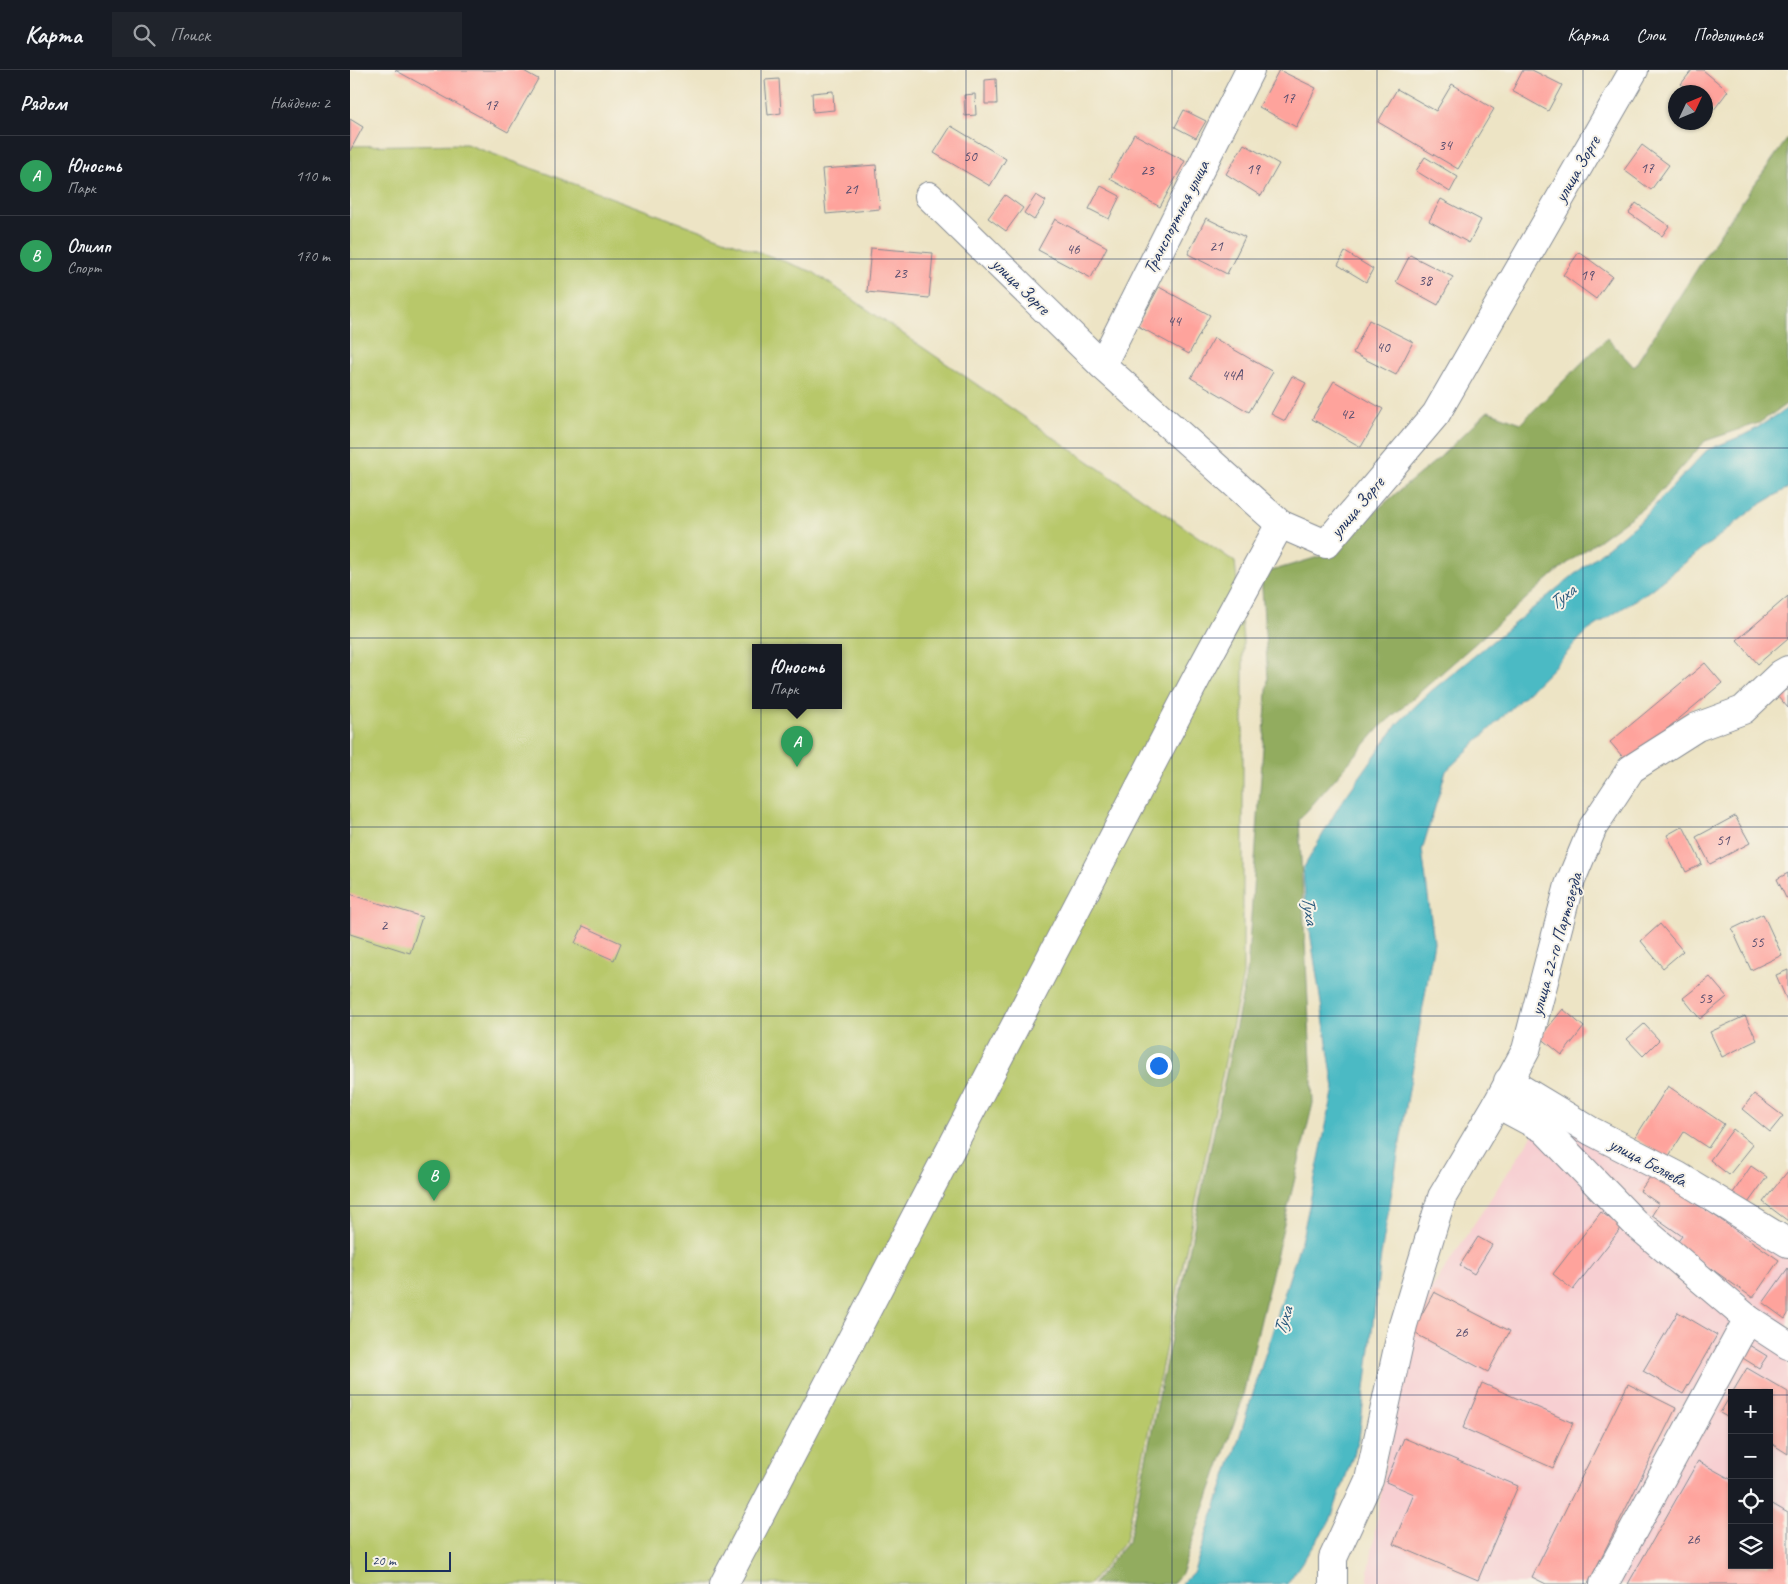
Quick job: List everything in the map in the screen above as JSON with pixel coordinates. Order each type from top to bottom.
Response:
[{"type":"street","name":"Транспортная улица","points":[[1102,365],[1250,70]]},
{"type":"street","name":"улица Зорге","points":[[929,196],[1102,365],[1280,524],[1326,544],[1436,414],[1634,70]]},
{"type":"street","points":[[724,1584],[1196,677],[1280,524]]},
{"type":"street","name":"улица 22-го Партсъезда","points":[[1334,1584],[1333,1558],[1369,1480],[1403,1325],[1442,1197],[1526,1050],[1569,885],[1593,827],[1630,769],[1697,727],[1743,710],[1781,674],[1788,670]]},
{"type":"street","points":[[1503,1093],[1544,1129],[1636,1223],[1748,1319],[1788,1345]]},
{"type":"street","name":"улица Беляева","points":[[1503,1093],[1591,1132],[1678,1176],[1788,1243]]},
{"type":"street","points":[[1604,1584],[1748,1319]]},
{"type":"shaded area","points":[[1545,1116],[1674,1182],[1788,1259],[1788,1584],[1367,1584],[1390,1432],[1411,1320]]},
{"type":"green space","points":[[1788,138],[1788,403],[1759,423],[1705,441],[1650,503],[1561,568],[1379,728],[1299,820],[1313,1103],[1240,1407],[1181,1574],[1172,1584],[1093,1584],[1129,1540],[1247,973],[1268,677],[1261,574],[1325,555],[1439,458],[1488,411],[1521,423],[1607,338],[1634,367],[1728,221]]},
{"type":"green space","points":[[466,144],[813,272],[1235,562],[1243,640],[1243,975],[1126,1540],[1090,1584],[350,1584],[350,146]]},
{"type":"water","name":"Туха","points":[[1788,408],[1788,488],[1756,507],[1649,591],[1586,632],[1550,671],[1446,771],[1422,850],[1434,942],[1381,1255],[1359,1439],[1330,1521],[1287,1584],[1181,1584],[1194,1571],[1240,1435],[1303,1234],[1334,1088],[1305,899],[1303,869],[1339,806],[1398,723],[1430,692],[1640,521],[1707,450],[1749,433]]},
{"type":"building","points":[[395,70],[522,70],[538,79],[508,132]]},
{"type":"building","points":[[1279,70],[1316,88],[1296,127],[1259,107]]},
{"type":"building","points":[[1523,70],[1532,70],[1562,85],[1548,111],[1512,91]]},
{"type":"building","points":[[1692,70],[1703,70],[1728,91],[1713,111],[1713,85],[1681,84]]},
{"type":"building","points":[[779,79],[781,113],[768,115],[765,80]]},
{"type":"building","points":[[996,79],[997,104],[985,104],[985,80]]},
{"type":"building","points":[[1452,84],[1494,109],[1458,169],[1378,122],[1397,89],[1436,111]]},
{"type":"building","points":[[833,91],[834,110],[813,112],[812,93]]},
{"type":"building","points":[[975,94],[976,115],[965,116],[964,95]]},
{"type":"building","points":[[1184,110],[1206,121],[1196,138],[1175,127]]},
{"type":"building","points":[[350,119],[363,127],[350,151]]},
{"type":"building","points":[[951,126],[1006,159],[990,186],[934,153]]},
{"type":"building","points":[[1134,134],[1185,161],[1160,207],[1110,179]]},
{"type":"building","points":[[1244,144],[1279,164],[1261,196],[1226,174]]},
{"type":"building","points":[[1642,145],[1669,165],[1651,190],[1624,170]]},
{"type":"building","points":[[1425,157],[1458,177],[1450,192],[1416,171]]},
{"type":"building","points":[[876,165],[880,209],[826,214],[822,169]]},
{"type":"building","points":[[1101,186],[1120,196],[1109,219],[1089,209]]},
{"type":"building","points":[[1005,195],[1023,208],[1006,231],[988,218]]},
{"type":"building","points":[[1036,195],[1046,201],[1034,220],[1024,213]]},
{"type":"building","points":[[1441,199],[1481,220],[1469,243],[1429,221]]},
{"type":"building","points":[[1636,203],[1669,226],[1662,236],[1629,213]]},
{"type":"building","points":[[1206,218],[1245,237],[1227,274],[1188,254]]},
{"type":"building","points":[[1055,219],[1107,247],[1091,278],[1038,250]]},
{"type":"building","points":[[871,248],[933,253],[929,298],[867,292]]},
{"type":"building","points":[[1345,252],[1373,269],[1366,282],[1338,265]]},
{"type":"building","points":[[1579,252],[1612,276],[1596,299],[1563,275]]},
{"type":"building","points":[[1410,255],[1453,277],[1438,305],[1396,282]]},
{"type":"building","points":[[1159,287],[1210,315],[1189,354],[1138,326]]},
{"type":"building","points":[[1369,320],[1413,342],[1396,375],[1353,353]]},
{"type":"building","points":[[1214,338],[1273,372],[1249,412],[1191,378]]},
{"type":"building","points":[[1292,376],[1306,383],[1285,421],[1271,414]]},
{"type":"building","points":[[1334,381],[1383,409],[1361,447],[1312,419]]},
{"type":"building","points":[[1788,596],[1788,638],[1758,664],[1737,640]]},
{"type":"building","points":[[1705,663],[1722,683],[1627,762],[1610,742]]},
{"type":"building","points":[[1788,688],[1788,708],[1778,696]]},
{"type":"building","points":[[1735,816],[1750,843],[1710,864],[1696,837]]},
{"type":"building","points":[[1683,826],[1702,864],[1686,872],[1667,835]]},
{"type":"building","points":[[1788,873],[1788,897],[1786,898],[1777,879]]},
{"type":"building","points":[[350,894],[422,917],[410,953],[350,934]]},
{"type":"building","points":[[1763,914],[1782,955],[1751,970],[1732,929]]},
{"type":"building","points":[[1660,924],[1683,951],[1663,968],[1641,941]]},
{"type":"building","points":[[583,926],[621,943],[614,960],[575,943]]},
{"type":"building","points":[[1788,970],[1788,1003],[1776,975]]},
{"type":"building","points":[[1710,977],[1727,997],[1700,1019],[1683,998]]},
{"type":"building","points":[[1563,1009],[1584,1027],[1562,1055],[1540,1037]]},
{"type":"building","points":[[1745,1016],[1757,1040],[1722,1057],[1710,1032]]},
{"type":"building","points":[[1644,1024],[1659,1040],[1643,1056],[1627,1039]]},
{"type":"building","points":[[1668,1086],[1724,1124],[1708,1148],[1684,1132],[1667,1159],[1635,1138]]},
{"type":"building","points":[[1754,1094],[1783,1116],[1770,1132],[1742,1109]]},
{"type":"building","points":[[1733,1129],[1753,1145],[1729,1175],[1710,1160]]},
{"type":"building","points":[[1751,1166],[1767,1177],[1748,1203],[1733,1193]]},
{"type":"building","points":[[1788,1171],[1788,1221],[1763,1202]]},
{"type":"building","points":[[1653,1173],[1779,1260],[1753,1298],[1676,1244],[1682,1236],[1652,1215],[1659,1204],[1640,1191]]},
{"type":"building","points":[[1601,1212],[1622,1227],[1573,1290],[1553,1274]]},
{"type":"building","points":[[1478,1237],[1492,1245],[1474,1274],[1460,1265]]},
{"type":"building","points":[[1788,1268],[1788,1314],[1785,1319],[1763,1303]]},
{"type":"building","points":[[1434,1292],[1510,1331],[1488,1372],[1412,1332]]},
{"type":"building","points":[[1678,1312],[1717,1335],[1683,1394],[1643,1371]]},
{"type":"building","points":[[1749,1345],[1767,1356],[1759,1368],[1741,1357]]},
{"type":"building","points":[[1747,1368],[1788,1392],[1788,1454],[1773,1445],[1773,1389],[1734,1389]]},
{"type":"building","points":[[1482,1383],[1573,1423],[1553,1468],[1463,1428]]},
{"type":"building","points":[[1628,1384],[1676,1408],[1588,1584],[1546,1584],[1532,1577]]},
{"type":"building","points":[[1728,1400],[1728,1418],[1720,1413]]},
{"type":"building","points":[[1404,1438],[1518,1486],[1478,1580],[1393,1544],[1414,1494],[1386,1482]]},
{"type":"building","points":[[1698,1461],[1728,1478],[1728,1569],[1773,1569],[1773,1504],[1788,1513],[1788,1584],[1628,1584]]},
{"type":"place","name":"Юность","points":[[797,767]]},
{"type":"place","name":"Олимп","points":[[434,1201]]}]
